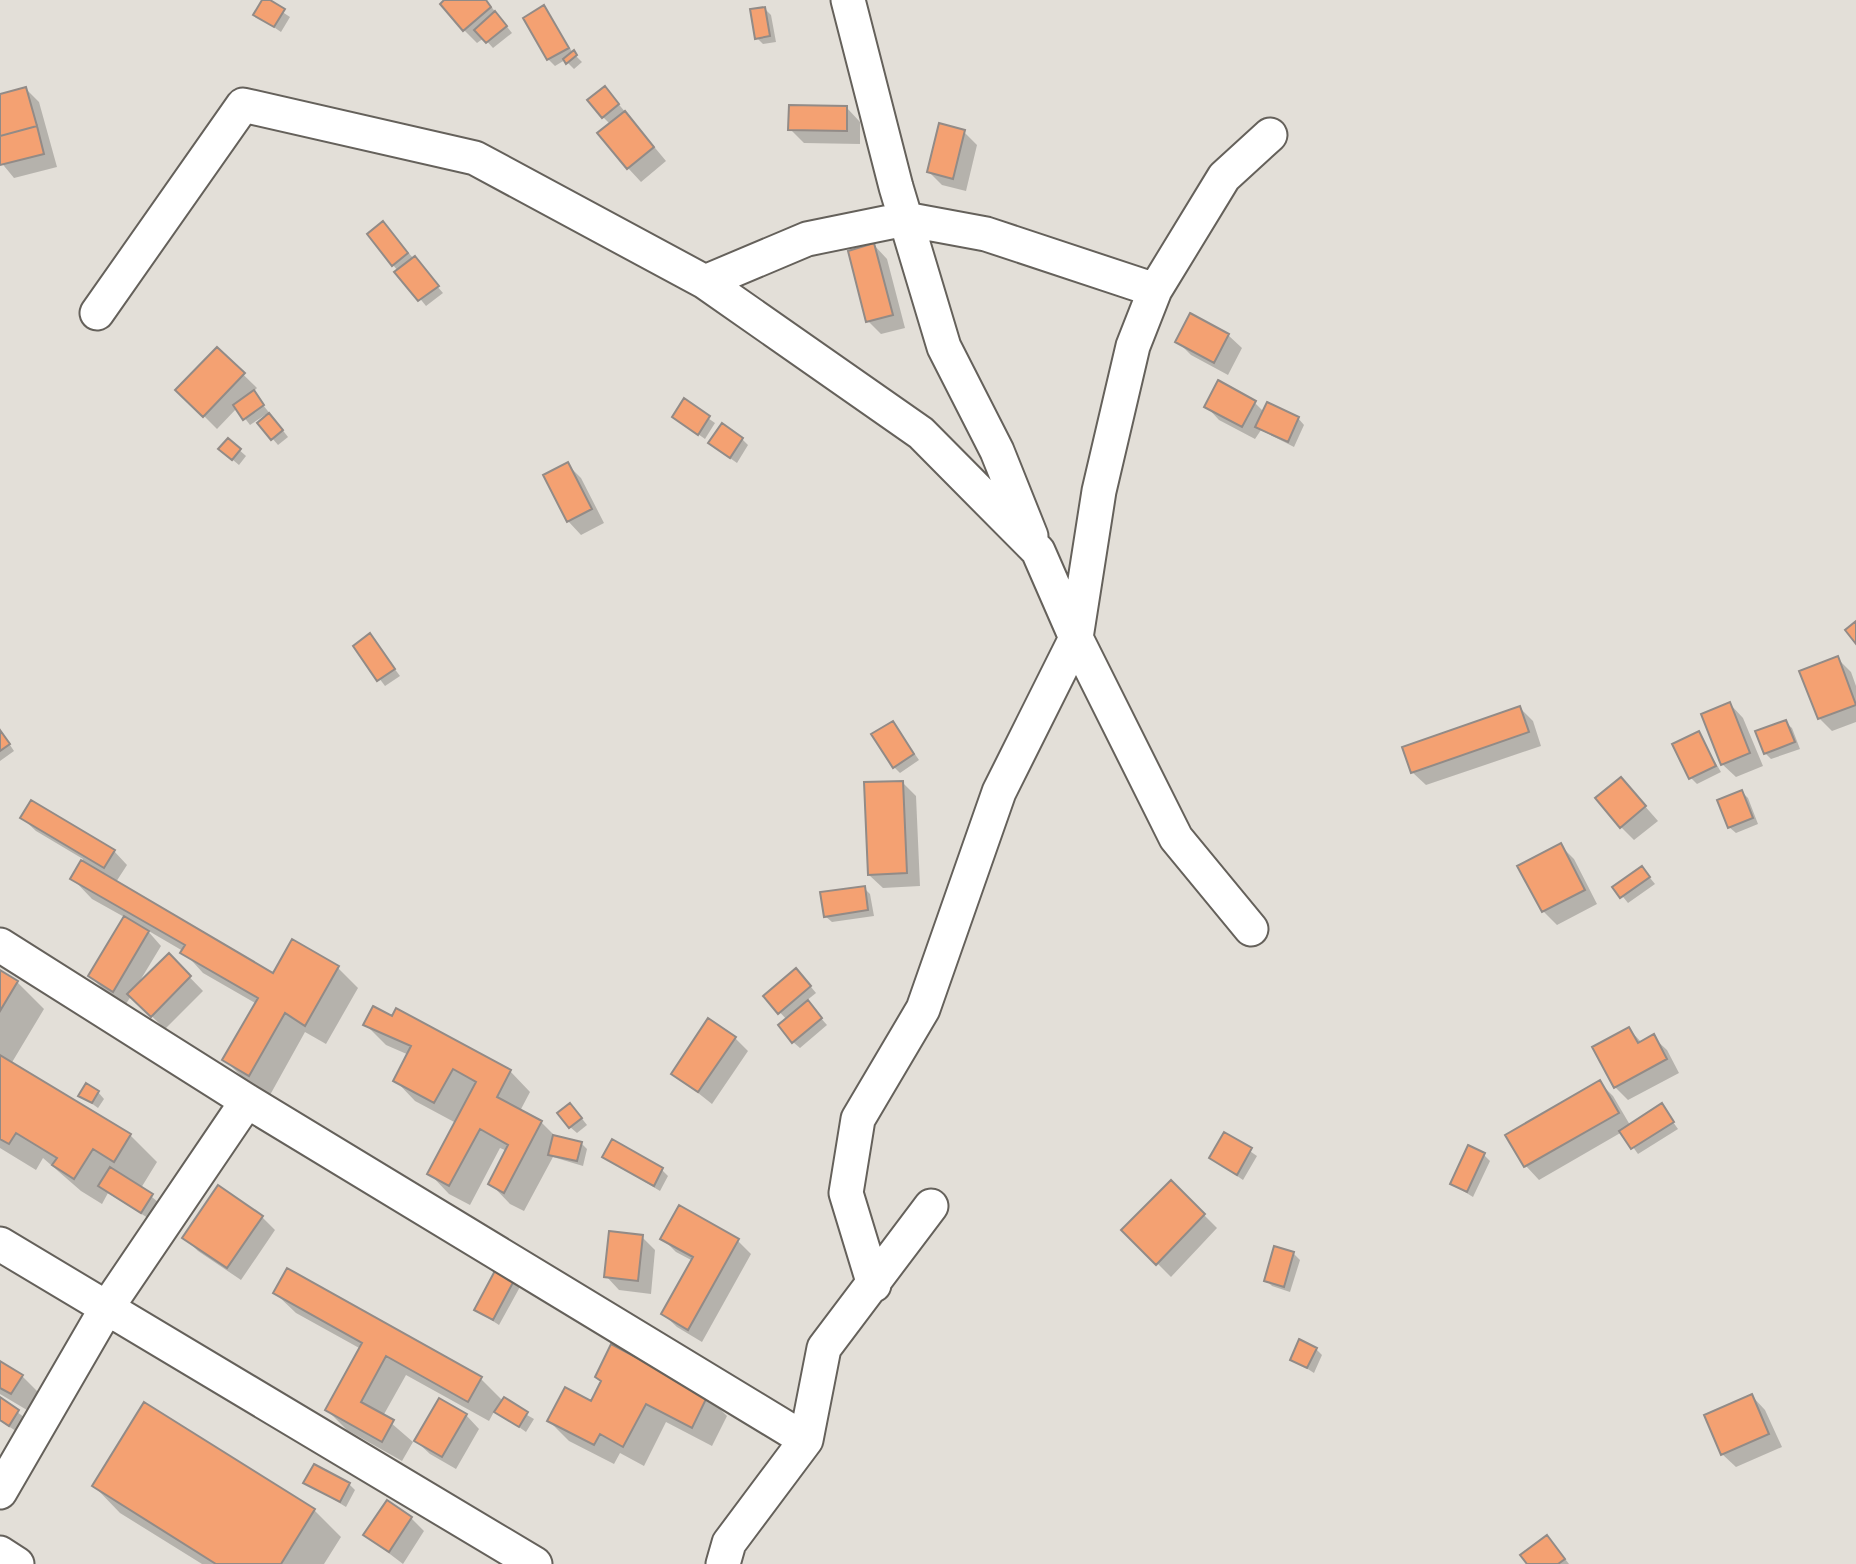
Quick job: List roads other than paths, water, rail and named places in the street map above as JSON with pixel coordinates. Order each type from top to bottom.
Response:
[{"type":"street","points":[[848,0],[905,219],[944,347],[997,451],[1076,638],[1176,838],[1251,929]]},
{"type":"street","points":[[97,313],[243,105],[475,158],[705,282],[921,433],[1038,551]]},
{"type":"street","points":[[874,1285],[846,1193],[858,1119],[923,1009],[999,792],[1076,638],[1099,491],[1133,346],[1155,290],[1224,177],[1270,135]]},
{"type":"street","points":[[705,282],[807,239],[905,219],[986,234],[1155,290]]},
{"type":"street","points":[[0,945],[247,1101],[806,1440]]},
{"type":"street","points":[[0,1492],[106,1309],[247,1101]]},
{"type":"street","points":[[729,1557],[806,1440],[824,1348],[931,1206]]},
{"type":"street","points":[[0,1244],[535,1564]]},
{"type":"street","points":[[0,1553],[17,1564]]}]
